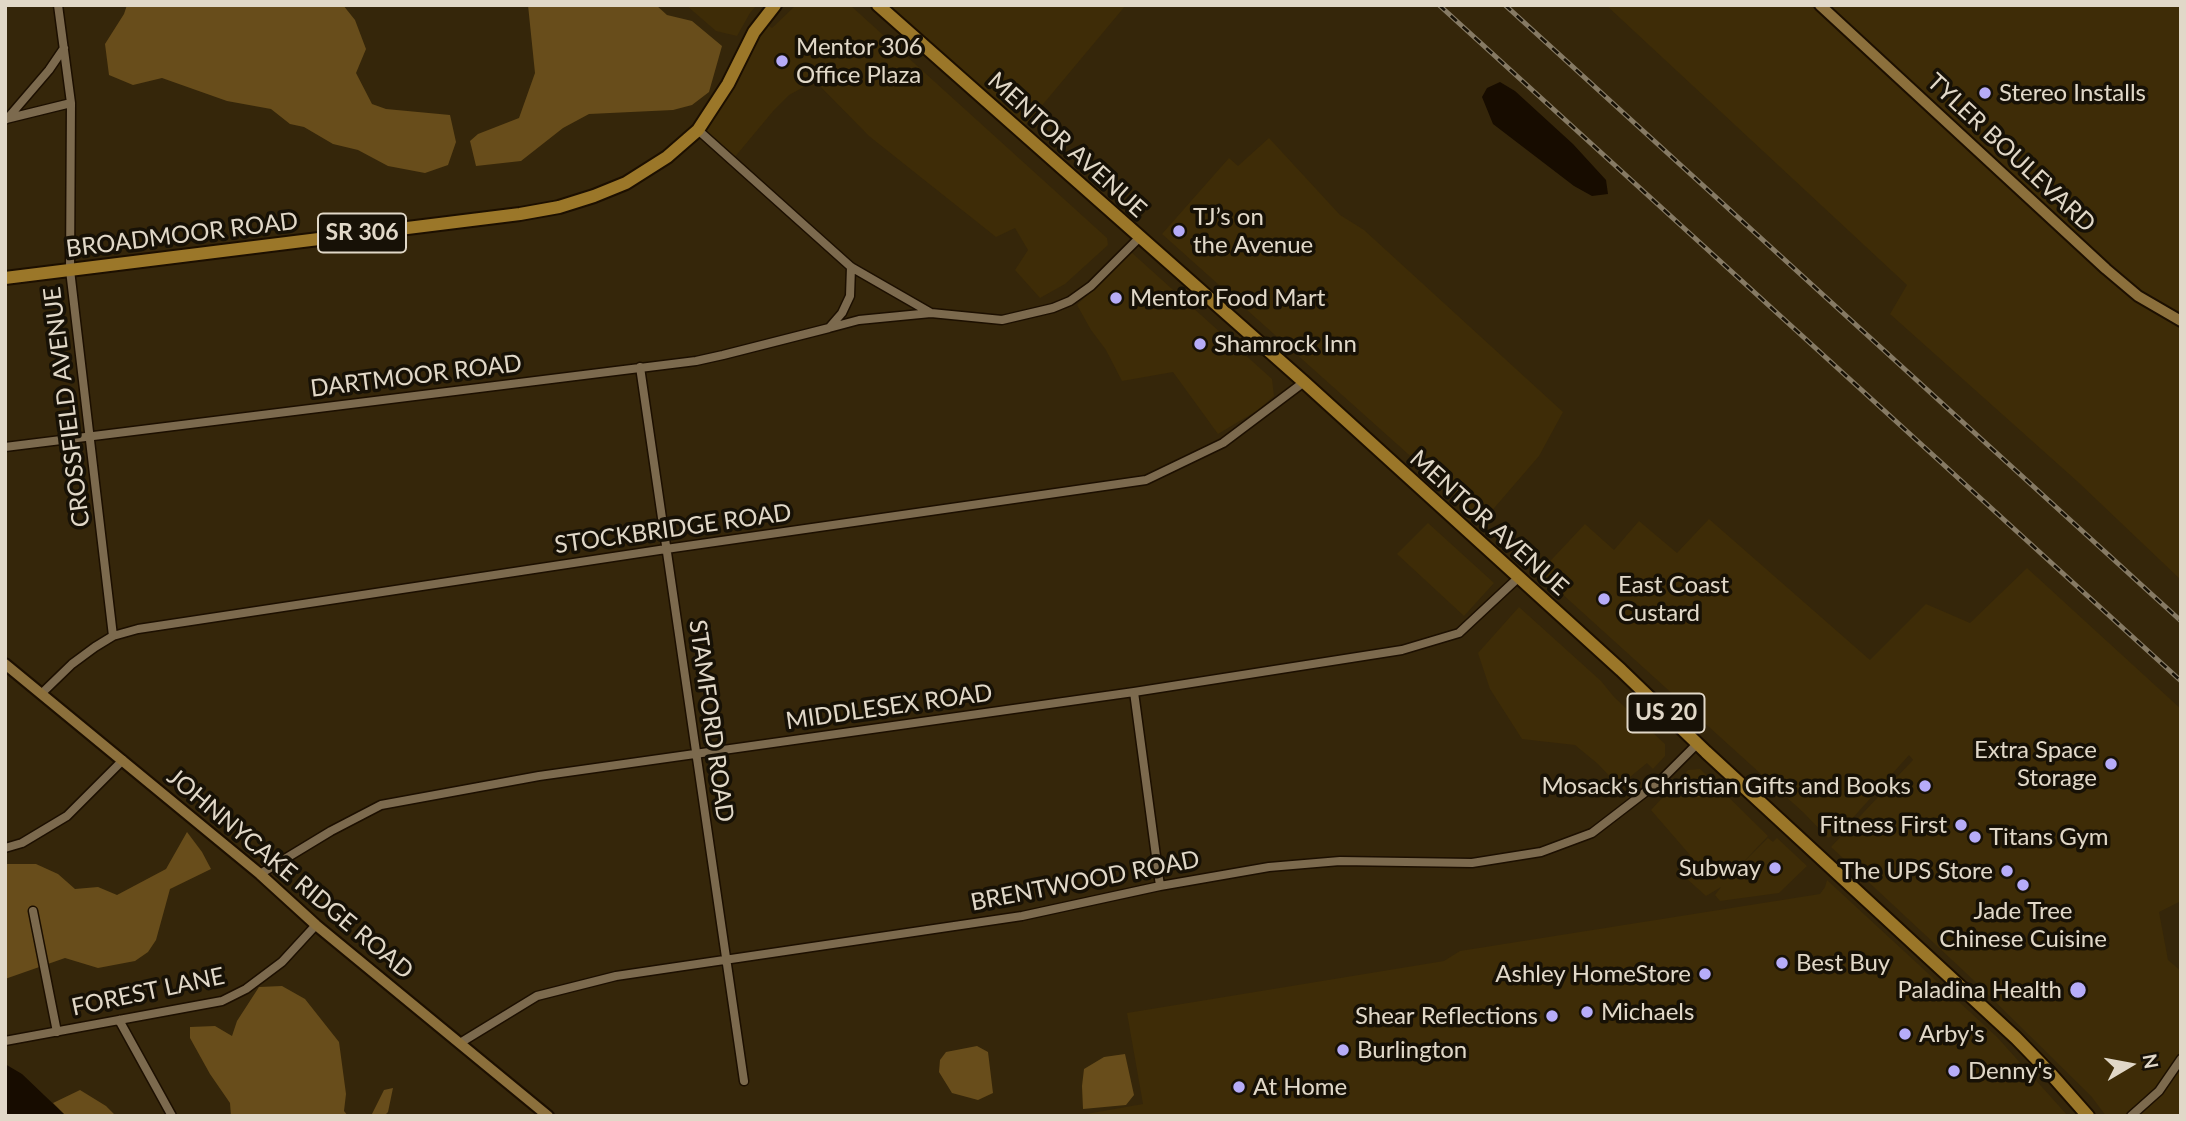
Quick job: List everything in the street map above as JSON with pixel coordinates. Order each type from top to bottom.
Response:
[{"type":"main road","name":"BROADMOOR ROAD","points":[[5,278],[559,207],[626,183],[667,157],[698,130],[728,84],[754,33],[775,5]]},
{"type":"main road","name":"TYLER BOULEVARD","points":[[1820,5],[2106,269],[2138,296],[2181,321]]},
{"type":"main road","name":"MENTOR AVENUE","points":[[882,7],[1304,382],[1698,743],[2016,1038],[2088,1116]]},
{"type":"main road","name":"JOHNNYCAKE RIDGE ROAD","points":[[5,664],[548,1116]]},
{"type":"street","name":"CROSSFIELD AVENUE","points":[[58,5],[71,103],[70,270],[113,636]]},
{"type":"street","points":[[6,119],[49,70],[64,48]]},
{"type":"street","points":[[6,119],[71,103]]},
{"type":"street","points":[[698,130],[851,267],[932,313]]},
{"type":"street","name":"DARTMOOR ROAD","points":[[5,447],[696,361],[859,320],[932,313],[1002,320],[1053,308],[1070,301],[1091,286],[1139,237]]},
{"type":"street","points":[[829,328],[842,313],[850,296],[851,267]]},
{"type":"street","name":"STAMFORD ROAD","points":[[640,367],[744,1081]]},
{"type":"street","name":"STOCKBRIDGE ROAD","points":[[41,694],[72,664],[113,636],[138,629],[1146,480],[1223,443],[1304,382]]},
{"type":"street","name":"MIDDLESEX ROAD","points":[[260,874],[331,831],[382,805],[539,776],[1134,692],[1402,650],[1459,633],[1518,578]]},
{"type":"street","points":[[1134,692],[1160,886]]},
{"type":"street","name":"BRENTWOOD ROAD","points":[[460,1043],[537,996],[616,976],[1022,916],[1160,886],[1269,867],[1340,861],[1472,863],[1541,852],[1592,833],[1661,780],[1698,743]]},
{"type":"street","points":[[5,848],[22,842],[67,816],[90,796],[123,760]]},
{"type":"street","points":[[33,911],[57,1032]]},
{"type":"street","name":"FOREST LANE","points":[[5,1041],[222,1001],[246,989],[282,962],[316,925]]},
{"type":"street","points":[[120,1020],[172,1116]]},
{"type":"street","points":[[2131,1116],[2159,1091],[2181,1059]]},
{"type":"shaded area","points":[[127,5],[343,5],[355,20],[366,49],[356,73],[372,104],[386,109],[450,115],[456,142],[448,165],[425,173],[388,166],[358,150],[333,144],[304,127],[290,124],[271,109],[227,101],[162,78],[133,85],[109,75],[105,44]]},
{"type":"shaded area","points":[[528,5],[656,5],[667,15],[692,21],[722,46],[709,92],[692,105],[673,110],[589,114],[563,128],[521,161],[476,166],[470,141],[478,134],[519,118],[535,73]]},
{"type":"shaded area","points":[[686,5],[757,5],[737,36],[716,31]]},
{"type":"shaded area","points":[[796,5],[850,5],[1107,238],[1108,245],[1065,284],[1040,298],[1015,270],[1028,250],[1015,228],[996,237],[869,136],[815,81],[789,95],[734,158],[702,129],[765,23],[772,28]]},
{"type":"shaded area","points":[[888,5],[1126,5],[1024,127],[889,10]]},
{"type":"shaded area","points":[[1606,5],[2181,5],[2181,580],[2078,482],[1890,314],[1907,285]]},
{"type":"shaded area","points":[[1500,82],[1515,91],[1573,144],[1606,180],[1608,194],[1592,196],[1574,186],[1493,124],[1482,97],[1487,88]]},
{"type":"shaded area","points":[[1269,138],[1340,215],[1364,230],[1563,412],[1539,456],[1483,521],[1162,234],[1229,158],[1238,166]]},
{"type":"shaded area","points":[[1131,252],[1272,379],[1274,396],[1258,410],[1218,434],[1173,372],[1122,381],[1077,305]]},
{"type":"shaded area","points":[[1709,519],[1870,660],[1926,604],[1970,623],[2027,568],[2181,709],[2181,901],[2159,912],[2168,960],[2181,971],[2181,1116],[2106,1116],[2091,1096],[1966,973],[1831,847],[1913,760],[1909,755],[1842,830],[1828,838],[1804,813],[1539,573],[1585,524],[1614,550],[1639,521],[1677,553]]},
{"type":"shaded area","points":[[1428,523],[1494,583],[1464,616],[1397,554]]},
{"type":"shaded area","points":[[1519,607],[1601,681],[1614,697],[1665,744],[1665,756],[1653,769],[1647,763],[1619,786],[1575,745],[1522,739],[1490,689],[1478,653]]},
{"type":"shaded area","points":[[1700,769],[1768,836],[1734,872],[1768,838],[1773,842],[1777,838],[1807,866],[1779,893],[1720,901],[1715,895],[1721,887],[1706,896],[1677,870],[1690,855],[1651,810],[1688,770]]},
{"type":"shaded area","points":[[187,832],[211,869],[170,889],[156,940],[148,952],[135,961],[98,968],[65,958],[5,979],[5,864],[36,864],[58,874],[75,889],[98,887],[117,895],[166,869]]},
{"type":"shaded area","points":[[1827,880],[1997,1037],[2068,1116],[1075,1116],[1143,1104],[1127,1013],[1444,961],[1460,951],[1820,894]]},
{"type":"shaded area","points":[[282,986],[305,999],[339,1042],[346,1094],[344,1111],[348,1116],[231,1116],[230,1103],[190,1038],[190,1027],[215,1026],[232,1036],[237,1021],[259,987]]},
{"type":"shaded area","points":[[977,1046],[988,1052],[993,1093],[978,1100],[952,1093],[939,1072],[940,1060],[946,1052]]},
{"type":"shaded area","points":[[1125,1054],[1134,1095],[1126,1105],[1083,1109],[1084,1069],[1104,1057]]},
{"type":"shaded area","points":[[5,1064],[22,1074],[66,1116],[5,1116]]},
{"type":"shaded area","points":[[393,1088],[388,1112],[384,1116],[362,1116],[372,1114],[384,1090]]},
{"type":"shaded area","points":[[80,1090],[106,1106],[116,1116],[66,1116],[53,1103]]},
{"type":"railway","points":[[1439,5],[2181,681]]},
{"type":"railway","points":[[1505,5],[2181,621]]},
{"type":"place","name":"Mentor 306 Office Plaza","points":[[782,61]]},
{"type":"place","name":"Stereo Installs","points":[[1985,93]]},
{"type":"place","name":"TJ’s on the Avenue","points":[[1179,231]]},
{"type":"place","name":"Mentor Food Mart","points":[[1116,298]]},
{"type":"place","name":"Shamrock Inn","points":[[1200,344]]},
{"type":"place","name":"East Coast Custard","points":[[1604,599]]},
{"type":"place","name":"Extra Space Storage","points":[[2111,764]]},
{"type":"place","name":"Mosack's Christian Gifts and Books","points":[[1925,786]]},
{"type":"place","name":"Fitness First","points":[[1961,825]]},
{"type":"place","name":"Titans Gym","points":[[1975,837]]},
{"type":"place","name":"Subway","points":[[1775,868]]},
{"type":"place","name":"The UPS Store","points":[[2007,871]]},
{"type":"place","name":"Jade Tree Chinese Cuisine","points":[[2023,885]]},
{"type":"place","name":"Best Buy","points":[[1782,963]]},
{"type":"place","name":"Ashley HomeStore","points":[[1705,974]]},
{"type":"place","name":"Paladina Health","points":[[2078,990]]},
{"type":"place","name":"Michaels","points":[[1587,1012]]},
{"type":"place","name":"Shear Reflections","points":[[1552,1016]]},
{"type":"place","name":"Arby's","points":[[1905,1034]]},
{"type":"place","name":"Burlington","points":[[1343,1050]]},
{"type":"place","name":"Denny's","points":[[1954,1071]]},
{"type":"place","name":"At Home","points":[[1239,1087]]}]
